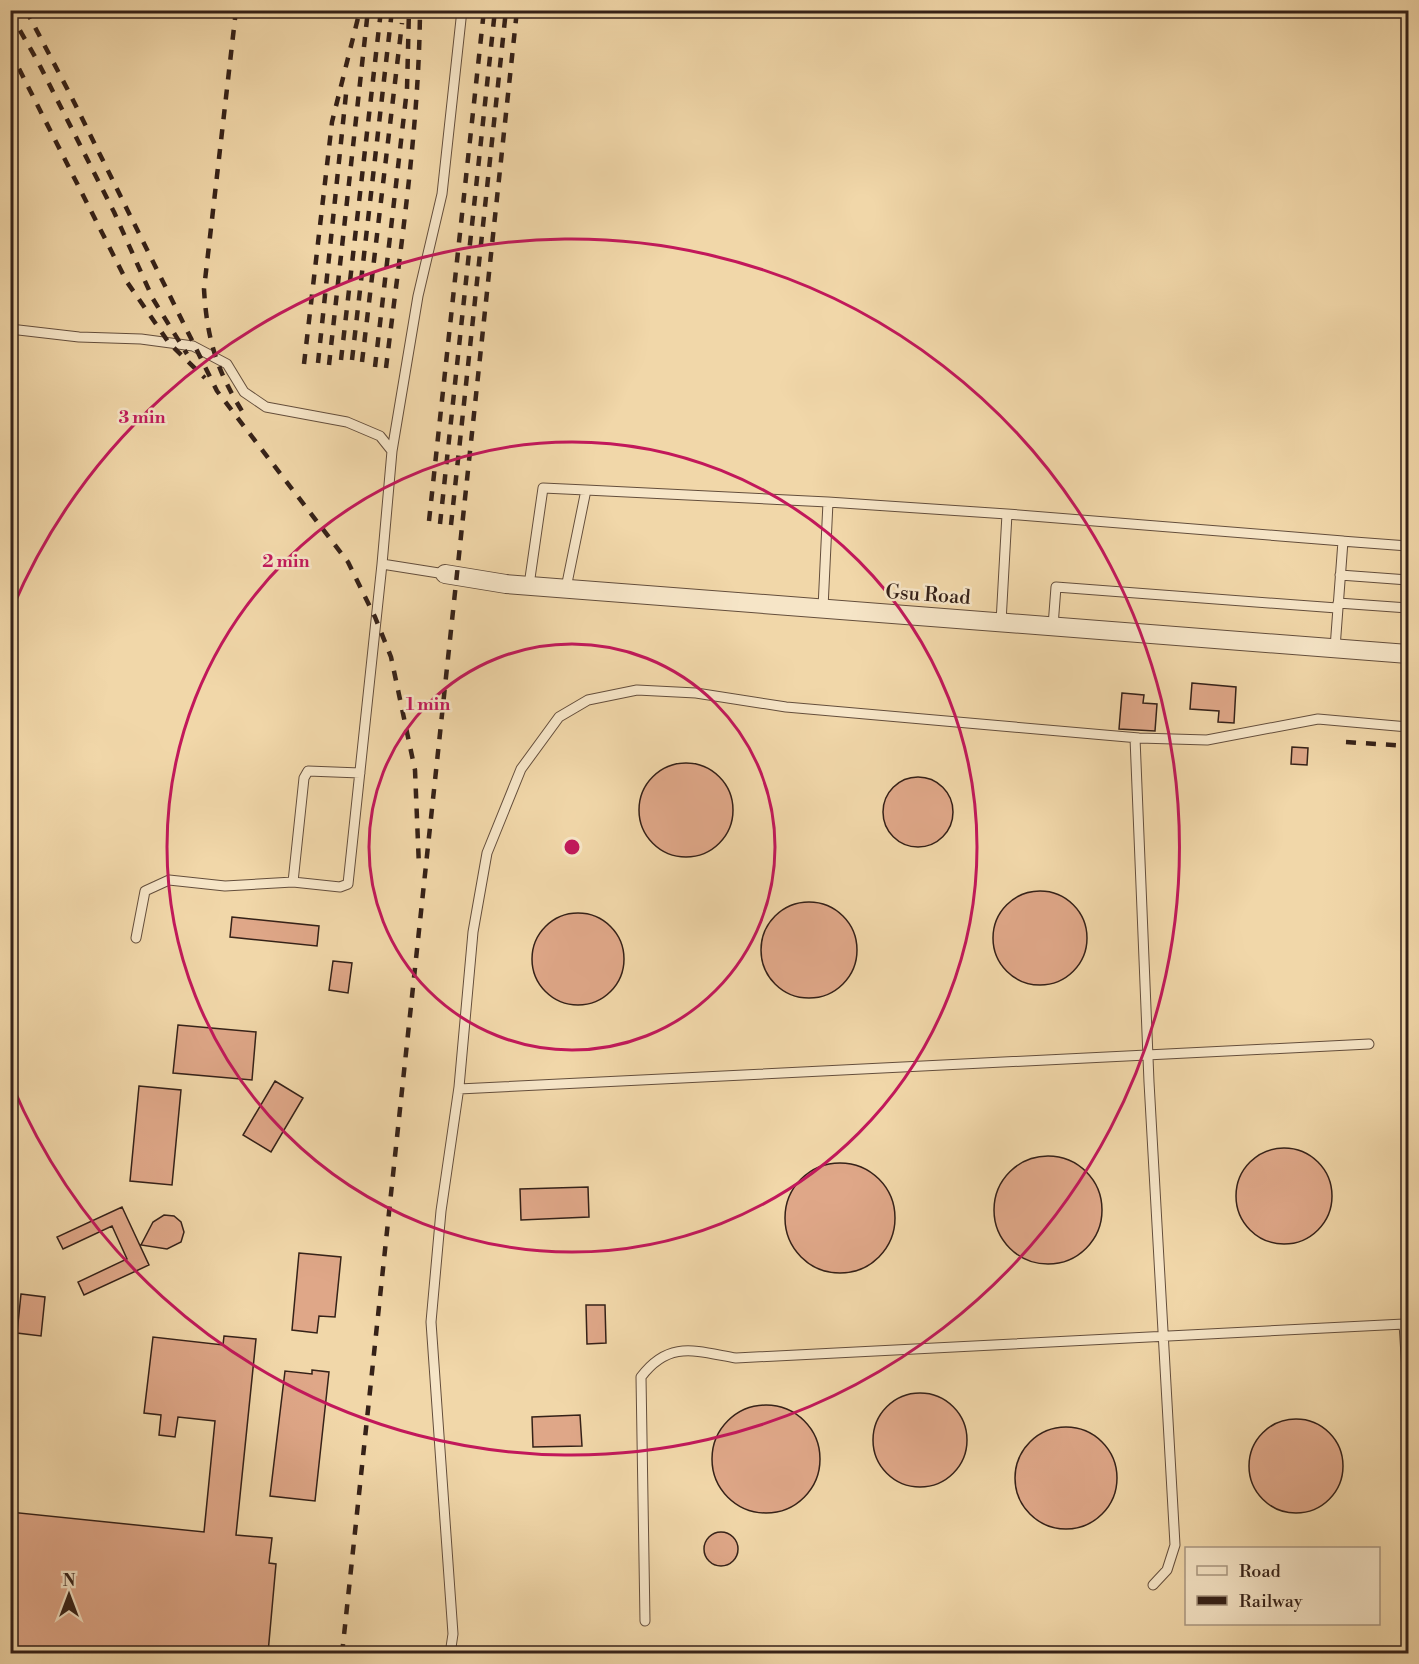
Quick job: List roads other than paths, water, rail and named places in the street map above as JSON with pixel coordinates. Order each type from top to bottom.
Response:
[{"type":"street","name":"Gsu Road","points":[[445,574],[529,585],[1408,654]]},
{"type":"lane","points":[[136,938],[145,891],[168,880],[225,886],[293,882],[340,887],[348,884],[392,452],[418,297],[442,194],[462,10]]},
{"type":"lane","points":[[10,329],[79,337],[141,339],[193,346],[227,364],[244,392],[266,406],[348,422],[380,436],[392,452]]},
{"type":"lane","points":[[529,585],[543,488],[1007,513],[1408,546]]},
{"type":"lane","points":[[566,588],[586,490]]},
{"type":"lane","points":[[823,608],[828,502]]},
{"type":"lane","points":[[1001,622],[1007,513]]},
{"type":"lane","points":[[1335,648],[1341,541]]},
{"type":"lane","points":[[381,564],[445,574]]},
{"type":"lane","points":[[1340,575],[1408,580]]},
{"type":"lane","points":[[1053,626],[1056,587],[1337,606],[1408,608]]},
{"type":"lane","points":[[450,1653],[453,1634],[431,1322],[441,1211],[459,1089],[473,932],[487,853],[521,769],[559,717],[588,700],[637,690],[696,693],[786,707],[1135,738],[1207,740],[1318,719],[1408,727]]},
{"type":"lane","points":[[1135,738],[1148,1055],[1175,1545],[1167,1570],[1153,1585]]},
{"type":"lane","points":[[293,882],[304,778],[308,771],[360,773]]},
{"type":"lane","points":[[459,1089],[1369,1044]]},
{"type":"lane","points":[[645,1621],[641,1377],[653,1361],[678,1349],[736,1358],[1406,1323],[1408,1386]]},
{"type":"railway","points":[[26,10],[217,391],[348,562],[375,617],[391,657],[415,770],[419,867]]},
{"type":"railway","points":[[236,10],[204,289],[211,342],[228,387],[247,419]]},
{"type":"railway","points":[[304,364],[332,122],[360,10]]},
{"type":"railway","points":[[329,365],[368,10]]},
{"type":"railway","points":[[341,360],[381,10]]},
{"type":"railway","points":[[352,360],[392,10]]},
{"type":"railway","points":[[375,367],[407,89],[409,10]]},
{"type":"railway","points":[[386,368],[412,145],[420,10]]},
{"type":"railway","points":[[429,521],[484,10]]},
{"type":"railway","points":[[440,524],[495,10]]},
{"type":"railway","points":[[451,525],[506,10]]},
{"type":"railway","points":[[342,1654],[517,10]]},
{"type":"railway","points":[[10,13],[38,62],[114,212],[153,299],[187,354]]},
{"type":"railway","points":[[362,362],[402,23]]},
{"type":"railway","points":[[10,51],[127,282],[169,343],[205,378]]},
{"type":"railway","points":[[318,363],[346,94]]},
{"type":"railway","points":[[1346,742],[1408,746]]}]
